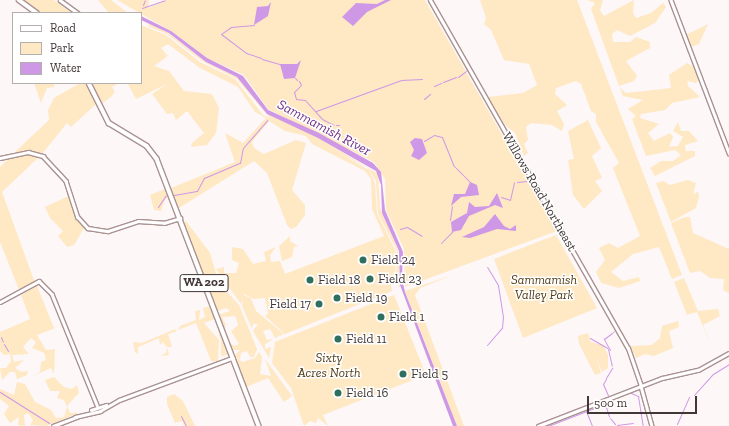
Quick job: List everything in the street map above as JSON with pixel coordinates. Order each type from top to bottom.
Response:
[{"type":"main road","points":[[19,0],[36,12]]},
{"type":"main road","name":"Willows Road Northeast","points":[[430,0],[628,348],[641,386]]},
{"type":"main road","name":"WA 202","points":[[90,84],[109,122],[154,154],[180,218],[259,426]]},
{"type":"main road","points":[[538,426],[641,386],[697,370],[729,353]]},
{"type":"street","points":[[60,0],[77,12]]},
{"type":"street","points":[[671,0],[729,153]]},
{"type":"street","points":[[0,158],[33,152],[48,160],[66,181],[80,221],[88,228],[103,231],[138,221],[164,223],[180,218]]},
{"type":"street","points":[[0,302],[39,281],[55,300],[99,407]]},
{"type":"street","points":[[53,426],[99,407],[232,358]]},
{"type":"street","points":[[641,386],[652,426]]},
{"type":"green space","points":[[23,0],[54,0],[71,12],[39,12]]},
{"type":"green space","points":[[98,0],[111,0],[127,12],[108,12]]},
{"type":"green space","points":[[117,0],[149,0],[148,8],[167,0],[425,0],[557,231],[405,287],[404,249],[386,210],[385,179],[374,162],[268,109],[244,75],[207,58],[171,31],[142,14],[142,12],[138,12]]},
{"type":"green space","points":[[480,0],[577,0],[682,275],[672,279],[659,247],[633,254],[611,272],[623,281],[639,277],[640,281],[619,288],[601,283],[596,272],[605,260],[599,248],[609,243],[618,248],[640,236],[613,168],[619,163],[596,122],[596,114],[591,111],[581,84],[576,81],[556,88],[555,94],[567,105],[557,111],[564,124],[562,131],[552,125],[531,123],[526,127],[528,140],[524,144],[528,153],[524,156],[515,133],[505,125],[488,97],[523,93],[537,85],[529,64],[504,60],[491,30],[484,24],[486,18]]},
{"type":"green space","points":[[587,0],[603,0],[600,11],[604,16],[634,0],[633,13],[636,18],[651,13],[663,3],[666,7],[655,23],[630,36],[617,30],[612,34],[613,42],[630,42],[636,37],[650,42],[650,48],[626,61],[637,76],[634,81],[619,86],[591,9],[595,3]]},
{"type":"green space","points":[[149,23],[167,32],[206,62],[239,78],[267,114],[315,136],[378,174],[380,208],[398,250],[400,288],[396,282],[397,251],[378,213],[376,181],[368,168],[270,118],[237,79],[202,61],[167,34],[148,26]]},
{"type":"green space","points":[[708,24],[699,44],[691,47],[686,35]]},
{"type":"green space","points":[[142,25],[166,35],[200,62],[235,79],[263,115],[310,137],[369,170],[375,183],[377,213],[396,252],[395,277],[390,279],[392,291],[285,334],[265,316],[268,313],[265,298],[254,299],[244,294],[241,304],[216,269],[224,267],[224,273],[236,273],[239,263],[232,260],[232,247],[243,249],[253,264],[266,261],[264,252],[276,247],[270,255],[271,262],[280,261],[285,274],[384,236],[372,209],[371,179],[365,171],[312,144],[306,136],[285,131],[269,121],[252,142],[254,148],[264,154],[296,140],[306,143],[292,190],[305,205],[305,215],[296,227],[291,229],[287,225],[267,173],[254,161],[179,208],[171,188],[235,162],[225,133],[243,143],[266,118],[255,112],[238,87],[200,68],[168,44],[161,48],[168,56],[154,66],[169,71],[184,91],[212,94],[219,108],[216,133],[207,145],[192,147],[191,144],[204,133],[187,111],[176,120],[173,113],[167,114],[152,94],[167,84],[136,99],[128,84],[142,84]]},
{"type":"green space","points":[[687,63],[694,67],[699,79],[696,83],[687,81],[688,86],[700,97],[672,103],[665,110],[641,114],[640,118],[659,124],[648,133],[654,141],[670,133],[673,137],[669,147],[678,146],[683,137],[673,131],[678,122],[681,131],[689,131],[698,141],[685,145],[686,151],[695,151],[695,156],[655,176],[650,168],[661,161],[673,161],[681,155],[675,150],[646,156],[632,119],[636,116],[628,109],[643,100],[623,96],[620,88],[626,93],[671,88],[669,75]]},
{"type":"green space","points":[[34,84],[54,84],[55,87],[47,88],[41,103]]},
{"type":"green space","points":[[78,84],[88,84],[96,104],[71,127],[67,123],[42,154],[15,152],[49,120],[48,110],[54,98]]},
{"type":"green space","points":[[93,84],[117,84],[112,87],[115,92],[111,97],[100,105]]},
{"type":"green space","points":[[588,120],[601,148],[592,156],[602,178],[595,181],[602,191],[584,209],[573,195],[568,160],[574,159],[568,131]]},
{"type":"green space","points":[[27,154],[40,156],[2,192],[35,283],[20,292],[0,242],[0,167],[10,157]]},
{"type":"green space","points":[[164,180],[170,197],[165,199],[161,211],[154,210],[150,195],[165,189]]},
{"type":"green space","points":[[688,180],[696,183],[693,195],[698,191],[699,197],[696,208],[671,222],[656,183],[663,181],[670,185]]},
{"type":"green space","points":[[71,195],[76,217],[84,228],[74,245],[67,247],[58,236],[63,231],[50,218],[45,207]]},
{"type":"green space","points":[[685,217],[690,217],[693,233],[729,249],[729,293],[723,290],[724,279],[710,278],[700,271],[690,273],[671,223]]},
{"type":"green space","points":[[186,221],[210,253],[219,283],[239,305],[257,349],[254,357],[250,357],[247,351],[241,353],[240,360],[234,356],[240,350],[232,350],[228,341],[234,346],[239,344],[231,331],[238,325],[237,321],[235,316],[222,317],[226,325],[223,330],[218,315],[230,311],[226,308],[217,311],[183,222]]},
{"type":"green space","name":"Sammamish Valley Park","points":[[556,235],[597,308],[523,338],[494,259]]},
{"type":"green space","points":[[290,236],[290,241],[298,246],[294,247],[292,257],[282,261],[279,246]]},
{"type":"green space","points":[[453,275],[420,288],[415,295],[464,426],[457,426],[405,291]]},
{"type":"green space","points":[[684,278],[698,311],[718,309],[720,316],[703,325],[716,357],[697,312],[687,315],[674,282]]},
{"type":"green space","points":[[37,286],[54,328],[63,325],[37,335],[46,350],[55,349],[54,374],[51,368],[33,376],[40,372],[41,362],[46,360],[44,353],[32,348],[36,342],[31,338],[23,347],[29,354],[12,355],[14,362],[24,360],[15,368],[21,372],[28,371],[27,375],[17,379],[15,372],[10,372],[2,380],[0,368],[6,368],[11,361],[10,354],[4,355],[0,351],[0,332],[30,319],[21,295]]},
{"type":"green space","points":[[243,295],[251,298],[256,311],[284,334],[275,338],[270,329],[263,331],[267,340],[273,339],[265,344],[265,349],[271,347],[269,358],[253,331],[258,324],[253,324],[252,329],[242,306]]},
{"type":"green space","name":"Sixty Acres North","points":[[394,295],[426,375],[323,415],[328,426],[318,418],[316,423],[310,421],[304,426],[291,388],[272,363],[275,342]]},
{"type":"green space","points":[[211,306],[228,355],[221,356],[221,341],[215,319],[204,323],[219,340],[218,361],[211,361],[196,323],[178,330],[180,326],[196,320],[195,311],[200,310],[199,320],[205,317],[203,308]]},
{"type":"green space","points":[[678,321],[679,327],[669,331],[673,348],[654,356],[645,354],[636,358],[630,346],[652,345],[660,338],[662,326]]},
{"type":"green space","points":[[175,329],[177,331],[168,334],[172,347],[167,347],[163,342],[160,345],[159,338],[138,347],[138,354],[135,352],[133,342],[142,343]]},
{"type":"green space","points":[[588,333],[591,342],[603,345],[608,355],[608,368],[602,372],[596,357],[601,373],[595,375],[579,344],[578,336]]},
{"type":"green space","points":[[167,347],[169,355],[160,356],[166,353]]},
{"type":"green space","points":[[259,352],[262,357],[260,374],[271,376],[265,359],[292,396],[284,402],[268,378],[246,387],[234,357],[243,362],[255,358]]},
{"type":"green space","points":[[54,377],[64,387],[72,389],[77,385],[79,393],[67,406],[70,413],[79,413],[46,426],[30,425],[33,420],[28,413],[24,415],[25,426],[18,425],[19,417],[10,423],[4,414],[9,406],[0,399],[0,389],[14,395],[17,382],[25,384],[35,402],[51,410],[56,418],[64,417],[67,407],[64,400],[57,398],[60,391],[50,391],[45,380]]},
{"type":"green space","points":[[174,394],[183,401],[195,426],[184,426],[182,421],[175,423],[167,404],[167,397]]},
{"type":"water","points":[[385,0],[391,0],[367,12],[353,26],[342,17],[356,3],[377,4]]},
{"type":"water","points":[[271,2],[268,16],[254,25],[257,7],[268,6]]},
{"type":"water","points":[[142,16],[171,31],[207,58],[243,76],[268,110],[319,133],[373,163],[381,172],[385,210],[403,252],[402,279],[405,292],[457,426],[453,426],[400,285],[399,251],[382,213],[381,185],[376,171],[318,138],[267,114],[237,77],[206,62],[169,33],[142,20]]},
{"type":"water","points":[[301,60],[295,78],[284,79],[280,64],[297,64]]},
{"type":"water","points":[[415,138],[422,139],[427,153],[419,160],[411,156],[414,150],[410,142]]},
{"type":"water","points":[[470,182],[477,185],[479,195],[461,197],[451,206],[454,194],[465,194]]},
{"type":"water","points":[[497,193],[503,208],[495,205],[469,216],[461,230],[452,232],[451,222],[467,213],[469,202],[475,207],[489,206]]},
{"type":"water","points":[[495,214],[504,226],[510,229],[516,225],[516,231],[497,229],[470,238],[462,237],[484,227]]},
{"type":"waterway","points":[[143,5],[145,0]]},
{"type":"waterway","points":[[142,8],[165,0]]},
{"type":"waterway","points":[[254,25],[231,27],[221,34],[246,53],[261,58]]},
{"type":"waterway","points":[[262,59],[280,64]]},
{"type":"waterway","points":[[458,77],[465,72]]},
{"type":"waterway","points":[[443,82],[456,77]]},
{"type":"waterway","name":"Sammamish River","points":[[316,111],[401,80],[422,79]]},
{"type":"waterway","name":"Sammamish River","points":[[299,81],[301,85],[294,92],[296,99],[305,100],[322,119],[334,125]]},
{"type":"waterway","points":[[434,86],[441,83]]},
{"type":"waterway","points":[[424,99],[430,94]]},
{"type":"waterway","points":[[174,195],[197,191],[204,178],[240,163],[243,148],[267,120]]},
{"type":"waterway","points":[[424,141],[434,135],[442,137],[454,166],[470,182]]},
{"type":"waterway","points":[[517,182],[527,181]]},
{"type":"waterway","points":[[501,197],[510,200],[514,182]]},
{"type":"waterway","points":[[158,207],[166,195]]},
{"type":"waterway","points":[[450,220],[452,206]]},
{"type":"waterway","points":[[400,229],[407,227],[422,236]]},
{"type":"waterway","points":[[441,243],[452,232]]},
{"type":"waterway","points":[[487,267],[498,285],[503,317],[502,328],[487,345]]},
{"type":"waterway","points":[[610,350],[604,339],[612,333]]},
{"type":"waterway","points":[[1,337],[3,342]]},
{"type":"waterway","points":[[590,338],[607,348]]},
{"type":"waterway","points":[[4,344],[8,351]]},
{"type":"waterway","points":[[608,349],[612,366]]},
{"type":"waterway","points":[[694,395],[713,374],[729,364]]},
{"type":"waterway","points":[[606,378],[612,368]]},
{"type":"waterway","points":[[606,379],[603,384],[608,395]]},
{"type":"waterway","points":[[0,392],[49,423]]},
{"type":"waterway","points":[[631,393],[638,396],[643,426]]},
{"type":"waterway","points":[[677,424],[689,397]]},
{"type":"waterway","points":[[548,426],[612,401]]},
{"type":"waterway","points":[[605,404],[609,416]]},
{"type":"waterway","points":[[586,411],[592,426]]},
{"type":"waterway","points":[[181,416],[186,426]]},
{"type":"waterway","points":[[610,418],[615,424]]},
{"type":"waterway","points":[[617,425],[633,423]]},
{"type":"place","name":"Field 24","points":[[363,260]]},
{"type":"place","name":"Field 23","points":[[370,279]]},
{"type":"place","name":"Field 18","points":[[310,280]]},
{"type":"place","name":"Field 19","points":[[337,298]]},
{"type":"place","name":"Field 17","points":[[319,304]]},
{"type":"place","name":"Field 1","points":[[381,317]]},
{"type":"place","name":"Field 11","points":[[338,339]]},
{"type":"place","name":"Field 5","points":[[403,374]]},
{"type":"place","name":"Field 16","points":[[338,393]]}]
